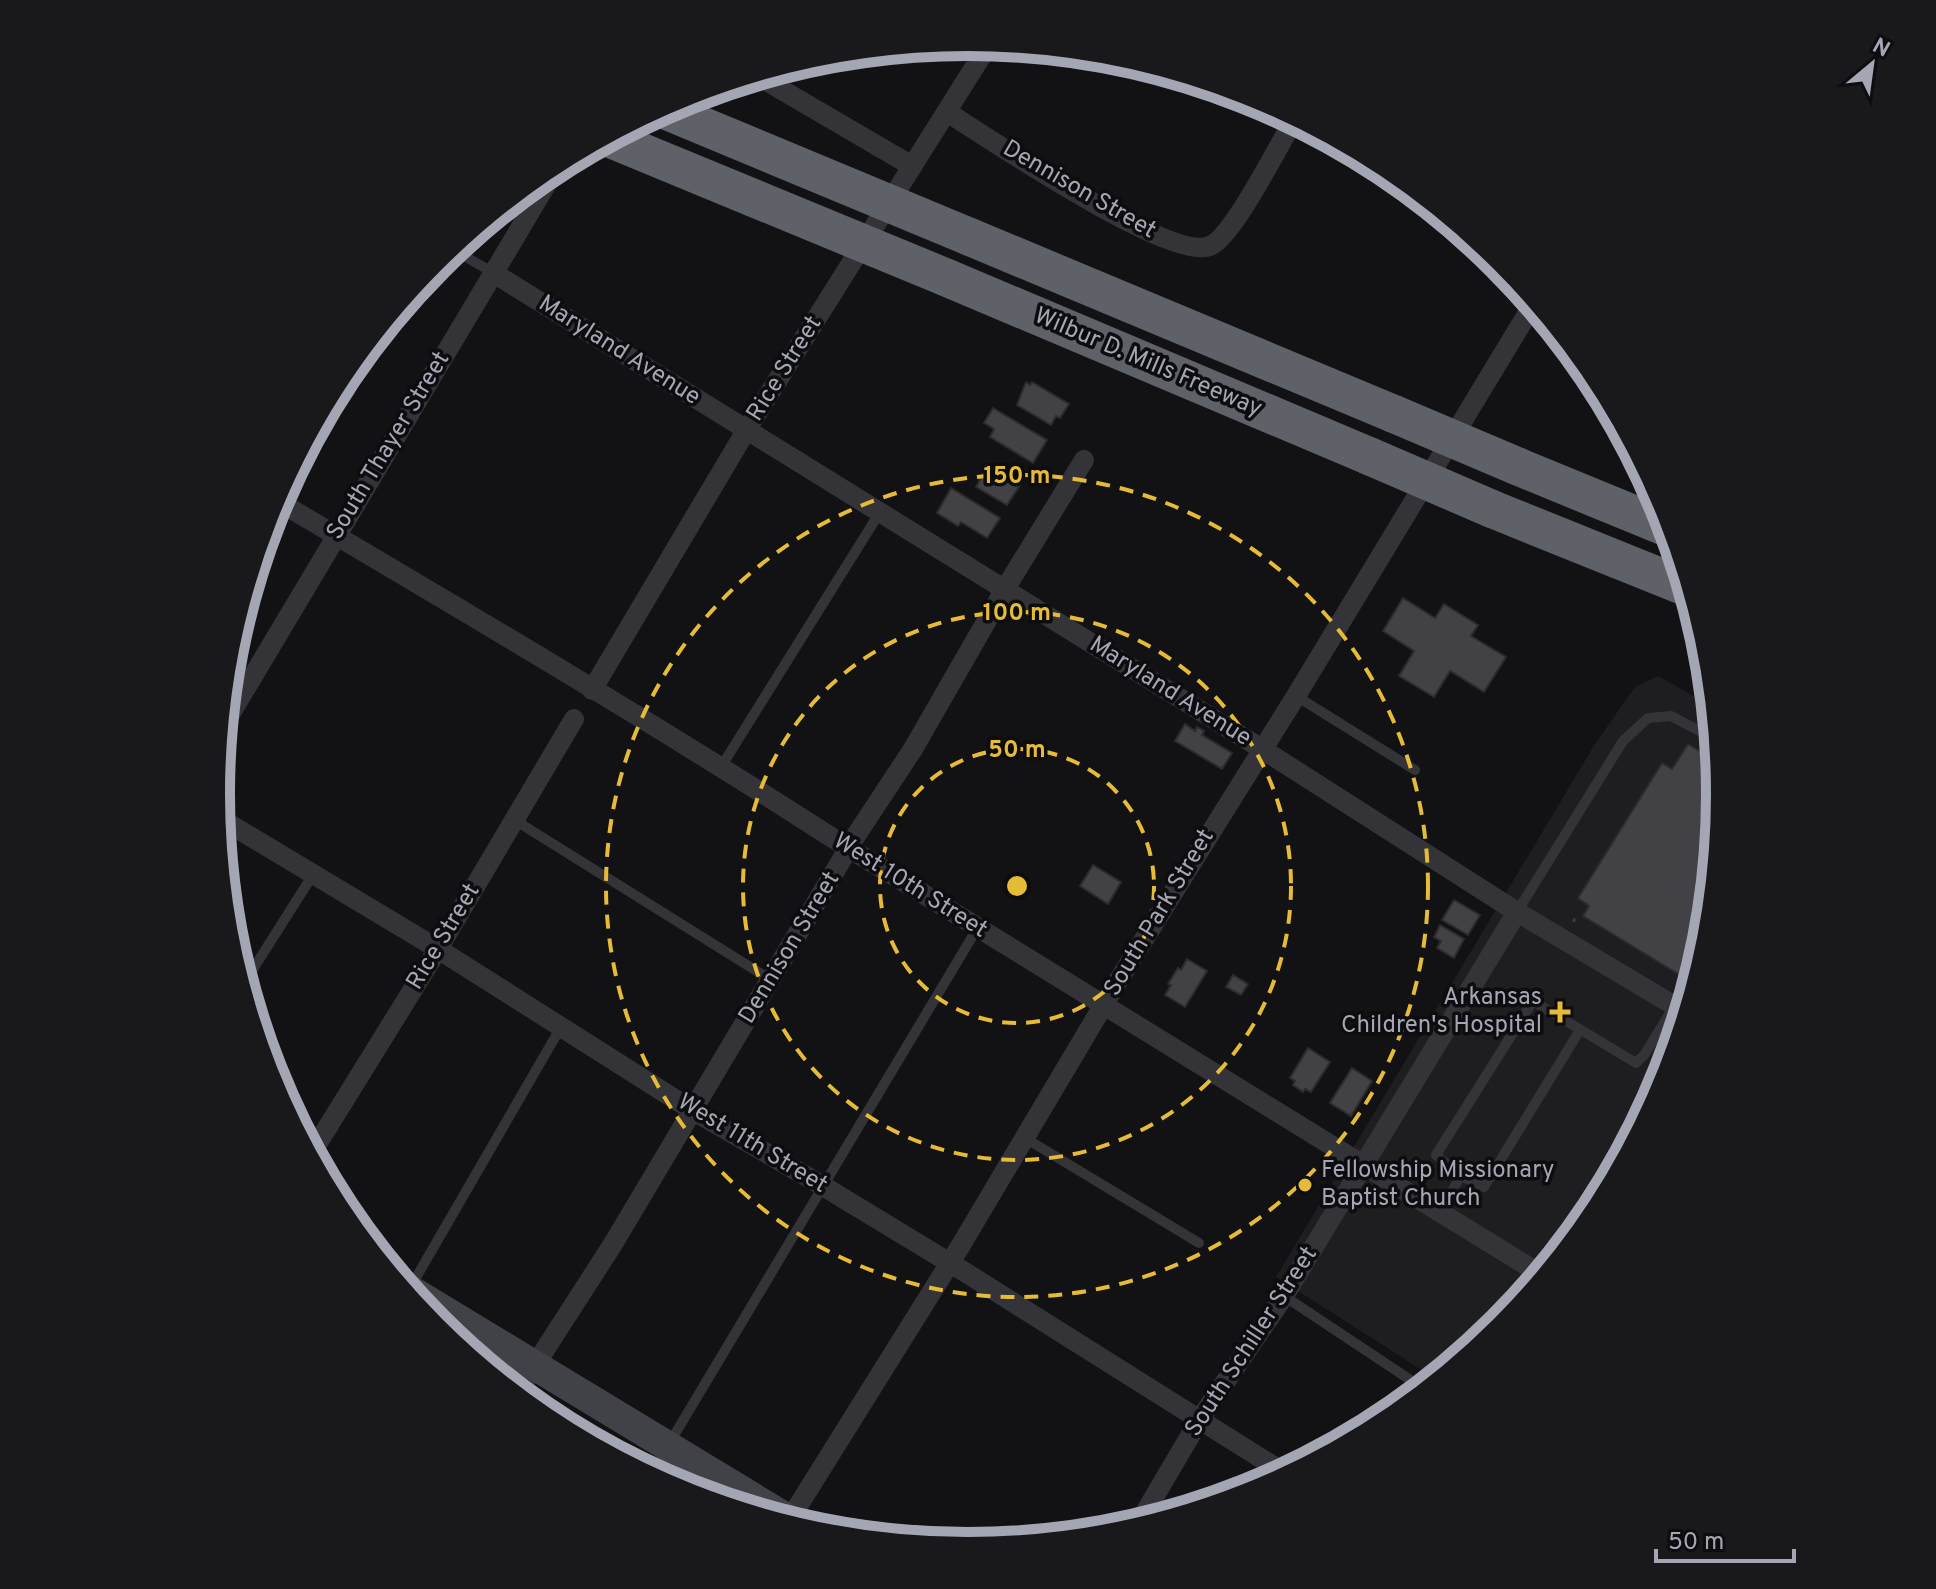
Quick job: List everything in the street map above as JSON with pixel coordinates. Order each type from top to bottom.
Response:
[{"type":"highway","name":"Wilbur D. Mills Freeway","points":[[677,115],[1654,522]]},
{"type":"highway","name":"Wilbur D. Mills Freeway","points":[[621,143],[1492,509],[1675,582]]},
{"type":"highway","points":[[1587,546],[1681,602]]},
{"type":"street","name":"Rice Street","points":[[592,690],[747,429],[981,57]]},
{"type":"street","points":[[771,83],[912,166]]},
{"type":"street","name":"Dennison Street","points":[[947,112],[1087,199],[1163,238],[1197,248],[1209,246],[1229,230],[1289,129]]},
{"type":"street","name":"South Thayer Street","points":[[235,706],[541,192]]},
{"type":"street","name":"Maryland Avenue","points":[[492,272],[1262,749],[1517,912],[1675,1006]]},
{"type":"street","name":"South Park Street","points":[[797,1513],[1528,314]]},
{"type":"street","name":"Dennison Street","points":[[523,1383],[613,1244],[1084,460]]},
{"type":"street","name":"West 10th Street","points":[[288,507],[424,585],[1533,1269]]},
{"type":"street","name":"Rice Street","points":[[318,1143],[438,949],[574,719]]},
{"type":"street","name":"West 11th Street","points":[[231,824],[438,949],[692,1110],[949,1263],[1274,1466]]},
{"type":"street","name":"South Schiller Street","points":[[1146,1511],[1200,1419],[1284,1296],[1517,912]]},
{"type":"street","points":[[435,1305],[756,1502]]},
{"type":"lane","points":[[463,256],[492,272]]},
{"type":"lane","points":[[721,767],[880,512]]},
{"type":"lane","points":[[1296,696],[1415,770]]},
{"type":"lane","points":[[1517,912],[1623,741],[1648,718],[1671,716],[1704,733]]},
{"type":"lane","points":[[513,819],[771,980]]},
{"type":"lane","points":[[252,971],[314,873]]},
{"type":"lane","points":[[667,1447],[978,927]]},
{"type":"lane","points":[[1580,1030],[1484,1187],[1461,1176],[1436,1155],[1533,1001],[1636,1063],[1670,1022]]},
{"type":"lane","points":[[411,1279],[561,1027]]},
{"type":"lane","points":[[1025,1138],[1199,1243]]},
{"type":"lane","points":[[1439,1212],[1461,1176]]},
{"type":"lane","points":[[1284,1296],[1414,1383]]},
{"type":"path","points":[[1571,925],[1578,914]]},
{"type":"shaded area","name":"Arkansas Children's Hospital","points":[[1658,676],[1700,699],[1705,746],[1705,843],[1692,939],[1681,986],[1650,1077],[1608,1164],[1582,1205],[1554,1244],[1490,1317],[1427,1373],[1276,1277],[1595,744],[1635,687]]},
{"type":"building","points":[[1026,382],[1030,385],[1032,382],[1069,404],[1051,425],[1017,405]]},
{"type":"building","points":[[993,408],[1047,440],[1033,463],[990,437],[994,429],[984,423]]},
{"type":"building","points":[[990,463],[1022,482],[1007,505],[976,487]]},
{"type":"building","points":[[951,488],[1000,518],[987,538],[961,522],[958,526],[937,513]]},
{"type":"building","points":[[1403,598],[1435,618],[1444,604],[1478,625],[1471,636],[1506,657],[1484,692],[1450,671],[1434,697],[1399,676],[1414,651],[1383,631]]},
{"type":"building","points":[[1185,724],[1195,731],[1197,727],[1204,731],[1202,735],[1232,753],[1222,769],[1175,741]]},
{"type":"building","points":[[1688,744],[1705,755],[1705,843],[1700,891],[1683,977],[1583,916],[1589,906],[1578,898],[1662,763],[1672,769]]},
{"type":"building","points":[[1093,865],[1121,882],[1108,904],[1080,886]]},
{"type":"building","points":[[1454,900],[1480,915],[1468,935],[1442,920]]},
{"type":"building","points":[[1440,925],[1464,939],[1454,958],[1437,948],[1441,941],[1434,937]]},
{"type":"building","points":[[1187,959],[1207,971],[1185,1007],[1165,995],[1171,985],[1168,984]]},
{"type":"building","points":[[1233,975],[1248,984],[1241,995],[1226,987]]},
{"type":"building","points":[[1308,1048],[1330,1062],[1311,1092],[1305,1089],[1303,1092],[1293,1085],[1295,1081],[1290,1078]]},
{"type":"building","points":[[1352,1068],[1372,1081],[1351,1116],[1330,1103]]},
{"type":"place","name":"Arkansas Children's Hospital","points":[[1560,1012]]},
{"type":"place","name":"Fellowship Missionary Baptist Church","points":[[1305,1185]]}]
